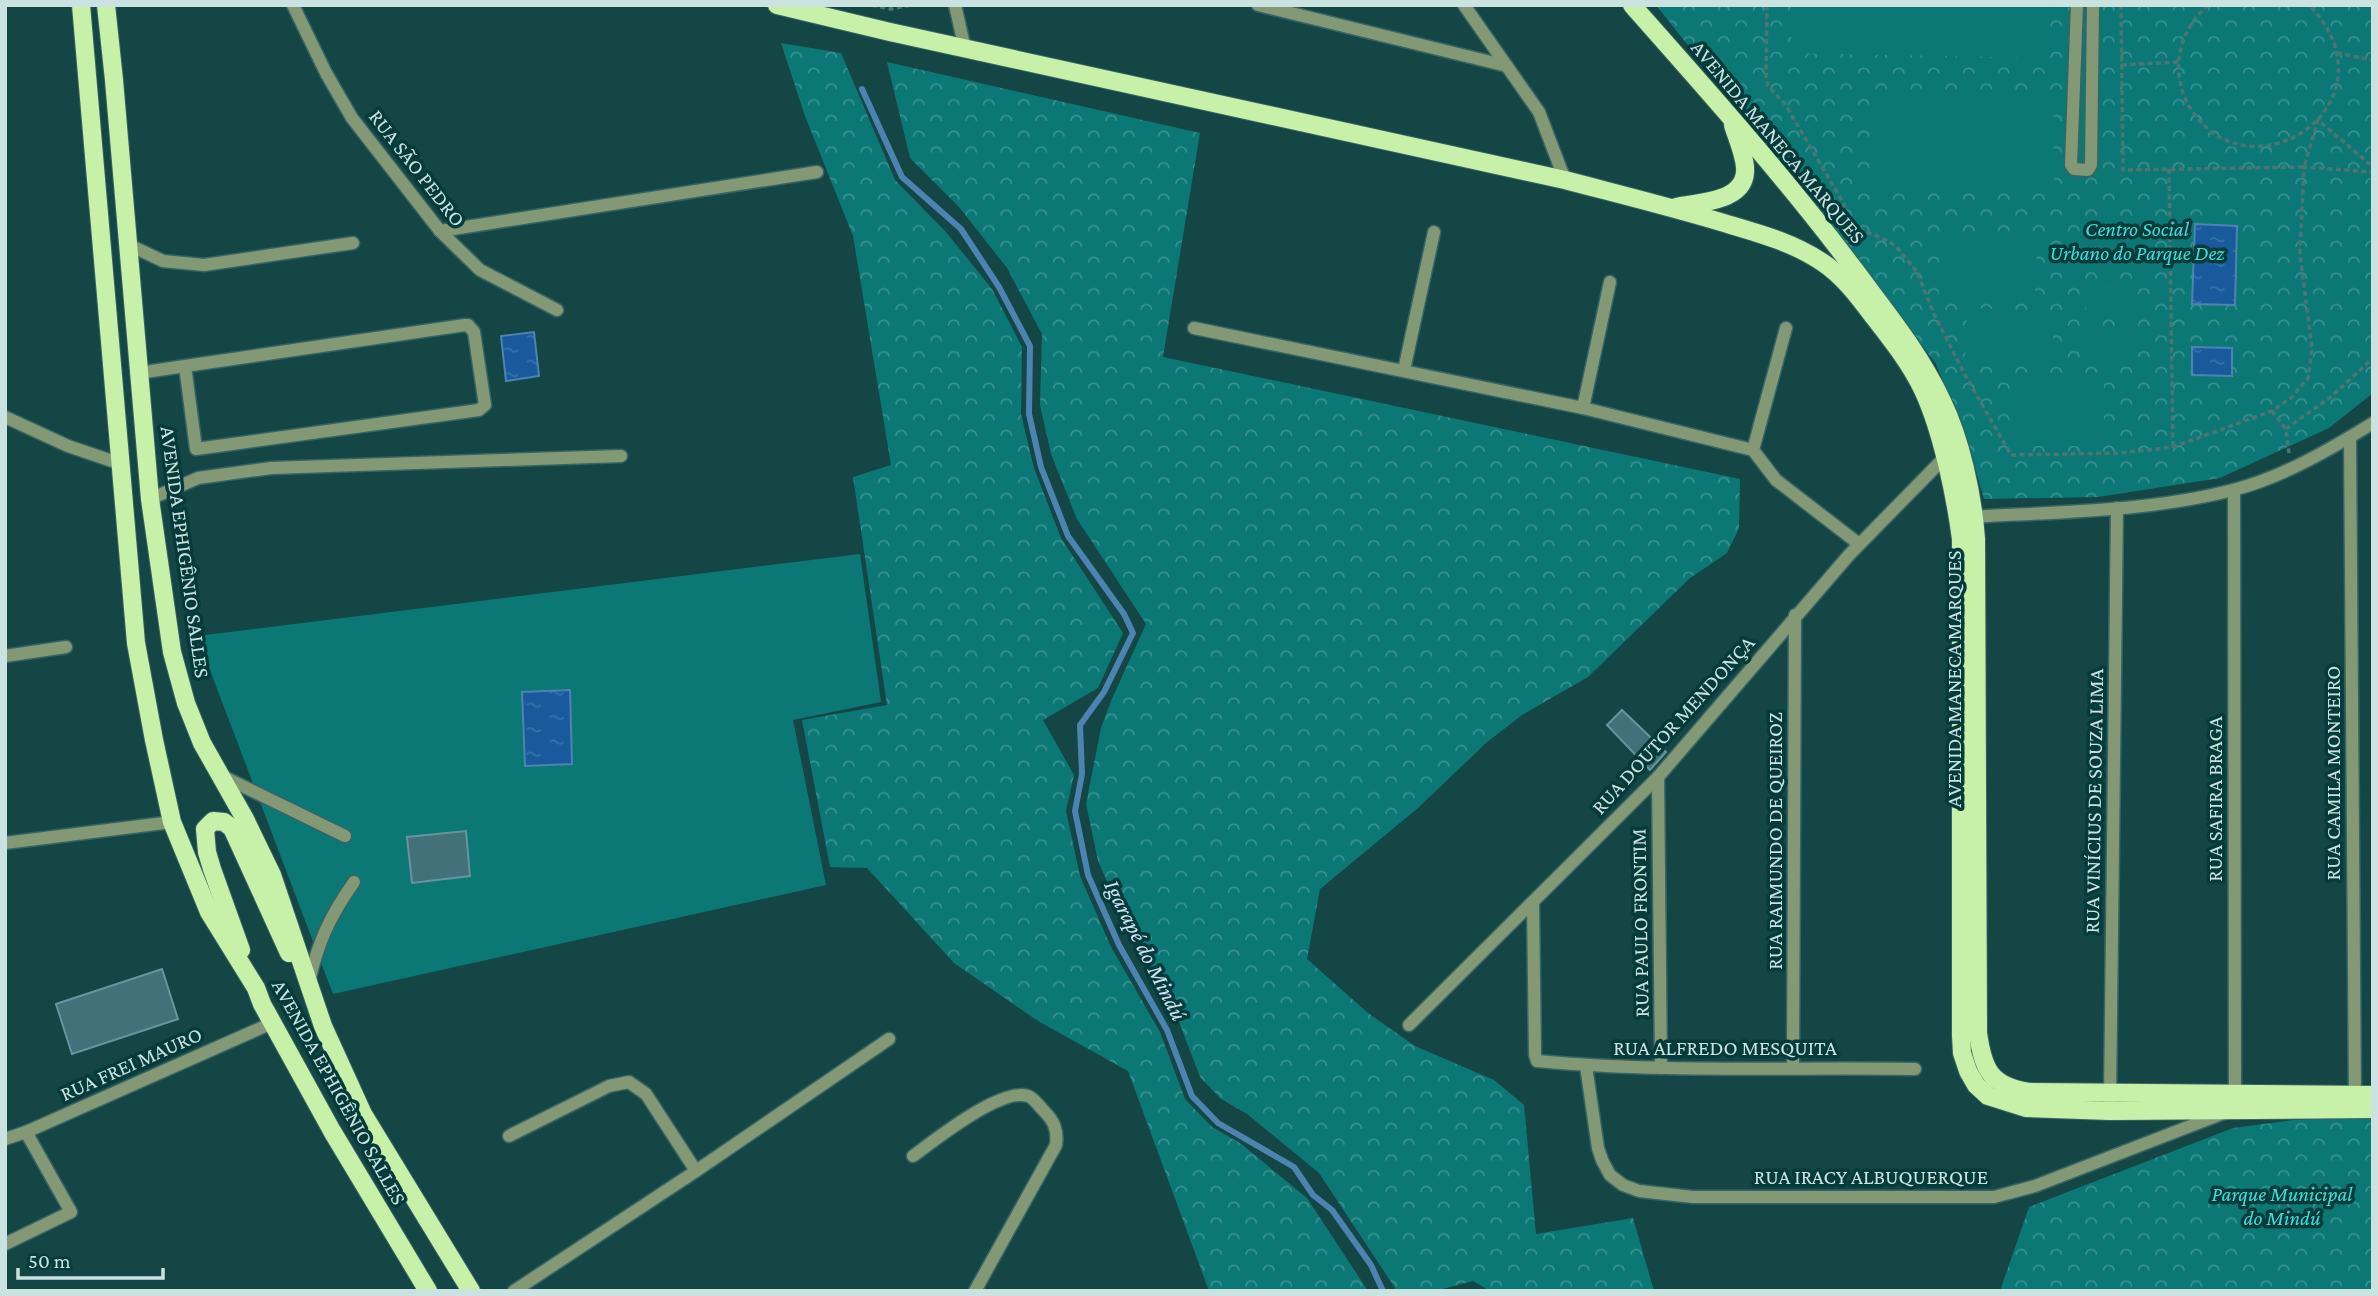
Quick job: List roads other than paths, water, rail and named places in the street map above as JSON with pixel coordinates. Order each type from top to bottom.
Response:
[{"type":"main road","name":"AVENIDA EPHIGÊNIO SALLES","points":[[80,5],[136,643],[172,822],[209,912],[256,988],[272,1023],[332,1131],[428,1291]]},
{"type":"main road","name":"AVENIDA EPHIGÊNIO SALLES","points":[[106,5],[150,499],[172,652],[186,703],[202,743],[246,819],[272,875],[323,1026],[363,1114],[471,1291]]},
{"type":"main road","name":"AVENIDA MANECA MARQUES","points":[[777,5],[965,49],[1565,180],[1673,207],[1776,240],[1823,262],[1839,275],[1903,355],[1923,391],[1966,517]]},
{"type":"main road","name":"AVENIDA MANECA MARQUES","points":[[1632,5],[1818,221],[1915,350],[1944,403],[1958,445],[1966,517],[1977,575],[1978,1032],[1981,1056],[1988,1072],[2012,1090],[2110,1102],[2364,1102]]},
{"type":"main road","points":[[1673,207],[1723,197],[1739,187],[1745,164],[1731,118]]},
{"type":"main road","points":[[256,988],[207,852],[205,829],[213,821],[224,822],[232,828],[323,1026]]},
{"type":"street","name":"RUA SÃO PEDRO","points":[[293,5],[326,73],[352,118],[440,231],[480,270],[557,310]]},
{"type":"street","points":[[956,5],[965,49]]},
{"type":"street","points":[[1258,5],[1507,66]]},
{"type":"street","points":[[1464,5],[1539,112],[1565,180]]},
{"type":"street","points":[[2077,5],[2071,165],[2074,169],[2088,170],[2091,165],[2093,5]]},
{"type":"street","points":[[440,231],[817,172]]},
{"type":"street","points":[[1404,370],[1434,232]]},
{"type":"street","points":[[127,244],[163,261],[204,265],[353,243]]},
{"type":"street","points":[[1583,408],[1610,282]]},
{"type":"street","points":[[139,373],[185,366],[468,325],[474,332],[485,405],[480,410],[196,450],[185,366]]},
{"type":"street","points":[[1194,328],[1583,408],[1754,450],[1776,480],[1859,544]]},
{"type":"street","points":[[1754,450],[1786,328]]},
{"type":"street","points":[[5,417],[68,446],[121,464]]},
{"type":"street","points":[[1966,517],[2117,508],[2234,490],[2291,469],[2373,423]]},
{"type":"street","name":"RUA CAMILA MONTEIRO","points":[[2350,438],[2364,1102]]},
{"type":"street","name":"RUA DOUTOR MENDONÇA","points":[[1409,1025],[1658,777],[1859,544],[1944,456],[1958,445]]},
{"type":"street","points":[[150,499],[206,476],[271,468],[621,456]]},
{"type":"street","name":"RUA SAFIRA BRAGA","points":[[2234,490],[2235,1101]]},
{"type":"street","name":"RUA VINÍCIUS DE SOUZA LIMA","points":[[2110,1102],[2117,508]]},
{"type":"street","name":"RUA RAIMUNDO DE QUEIROZ","points":[[1793,1067],[1796,615]]},
{"type":"street","points":[[5,656],[66,647]]},
{"type":"street","points":[[219,775],[345,835]]},
{"type":"street","name":"RUA PAULO FRONTIM","points":[[1658,777],[1661,1068]]},
{"type":"street","points":[[5,843],[172,822]]},
{"type":"street","points":[[309,983],[316,949],[336,908],[354,882]]},
{"type":"street","name":"RUA ALFREDO MESQUITA","points":[[1533,903],[1535,1059],[1587,1066],[1661,1068],[1915,1069]]},
{"type":"street","name":"RUA FREI MAURO","points":[[5,1139],[272,1023]]},
{"type":"street","points":[[514,1291],[889,1039]]},
{"type":"street","name":"RUA IRACY ALBUQUERQUE","points":[[1587,1066],[1598,1148],[1610,1175],[1623,1185],[1639,1191],[1693,1197],[1994,1197],[2027,1189],[2235,1101]]},
{"type":"street","points":[[509,1136],[609,1086],[629,1082],[646,1094],[696,1171]]},
{"type":"street","points":[[913,1156],[982,1108],[1008,1097],[1020,1094],[1031,1097],[1052,1119],[1058,1133],[1056,1145],[975,1291]]},
{"type":"street","points":[[5,1244],[71,1212],[26,1132]]},
{"type":"water","points":[[2195,224],[2237,226],[2235,305],[2192,304]]},
{"type":"water","points":[[534,332],[539,376],[506,381],[501,336]]},
{"type":"water","points":[[2192,347],[2232,348],[2232,376],[2192,375]]},
{"type":"water","points":[[570,690],[572,764],[525,766],[522,692]]},
{"type":"waterway","name":"Igarapé do Mindú","points":[[862,89],[902,177],[961,229],[999,287],[1030,346],[1029,414],[1041,467],[1068,536],[1124,614],[1133,633],[1104,692],[1080,725],[1082,774],[1075,811],[1088,875],[1119,945],[1167,1030],[1192,1096],[1218,1123],[1294,1167],[1313,1195],[1332,1210],[1371,1265],[1383,1291]]},
{"type":"park label","name":"Centro Social Urbano do Parque Dez","points":[[2137,241]]},
{"type":"park label","name":"Parque Municipal do Mindú","points":[[2282,1206]]}]
